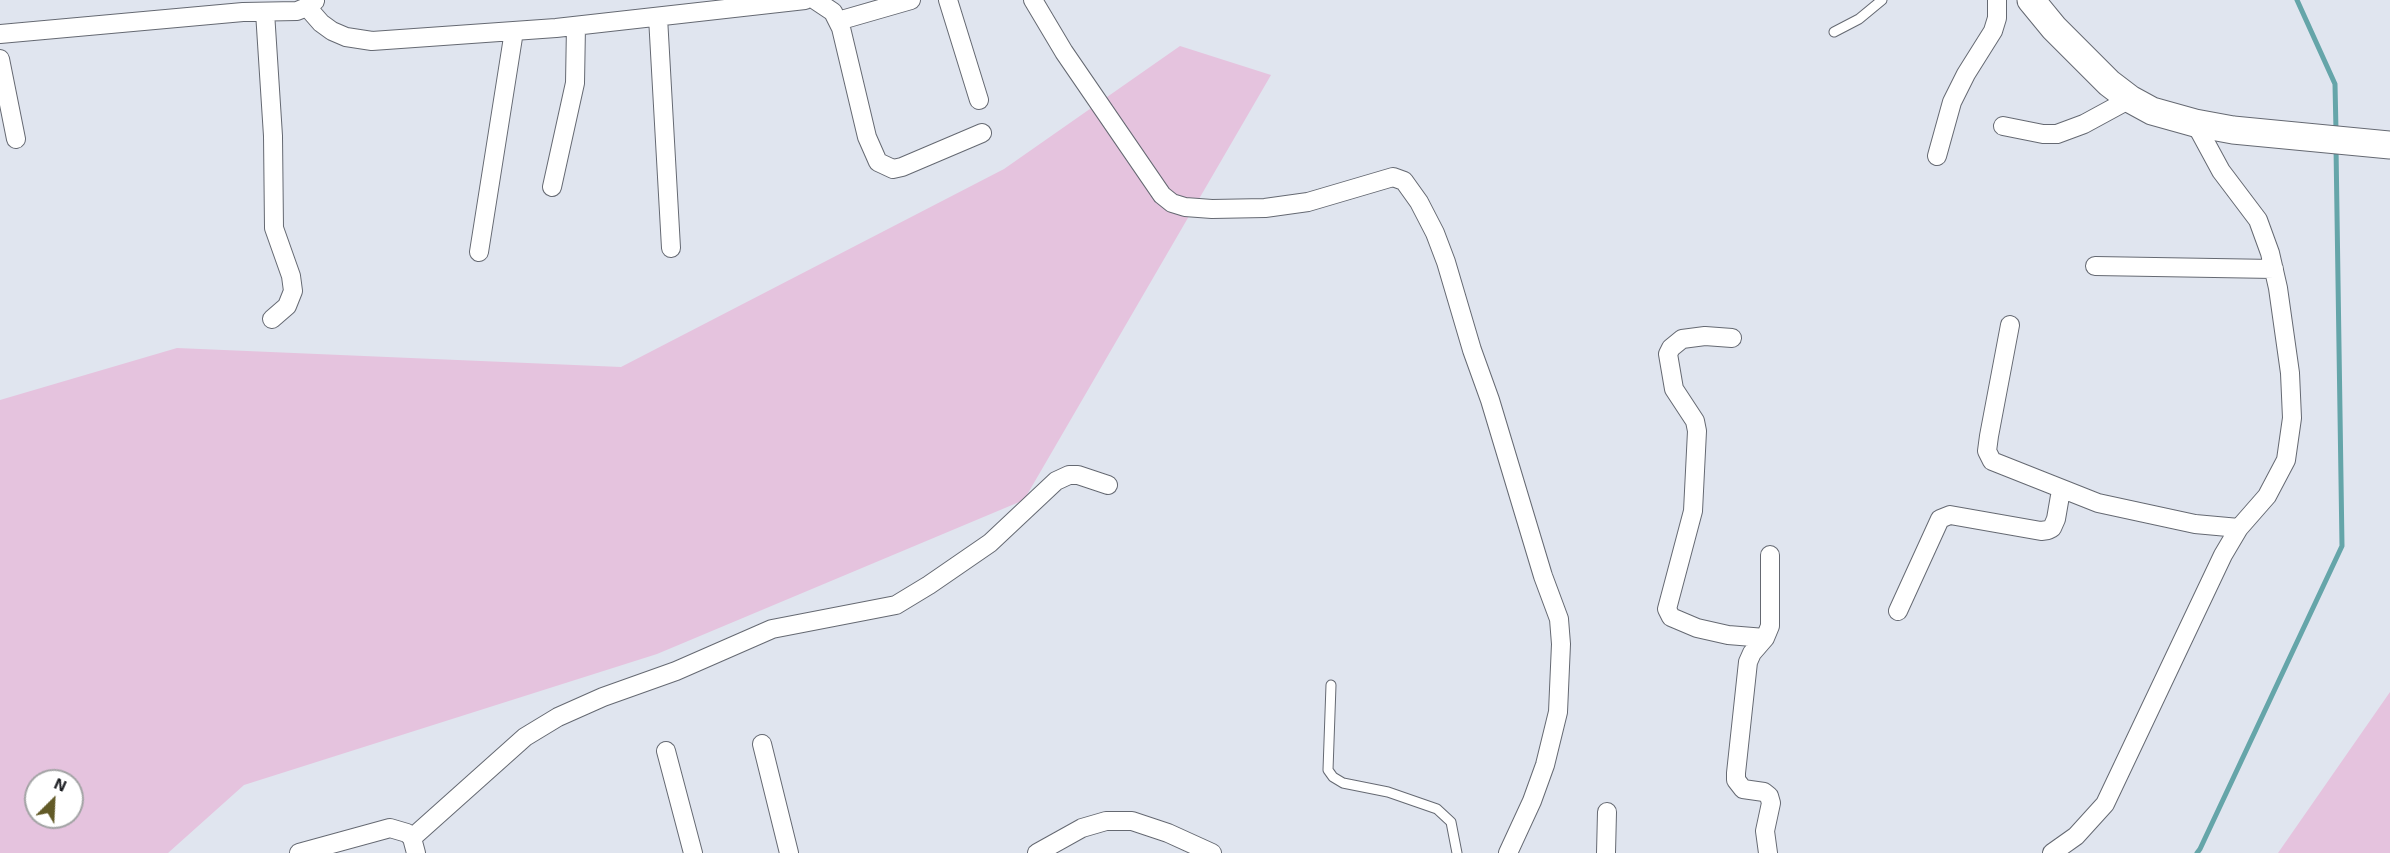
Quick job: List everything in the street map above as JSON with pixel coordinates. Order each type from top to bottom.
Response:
[{"type":"main road","points":[[2031,0],[2094,70],[2130,99],[2152,111],[2195,123],[2233,130],[2390,145]]},
{"type":"street","points":[[0,34],[297,10],[313,3],[321,23],[346,37],[372,41],[576,26],[805,0]]},
{"type":"street","points":[[815,0],[833,11],[911,0]]},
{"type":"street","points":[[948,0],[979,100]]},
{"type":"street","points":[[1033,0],[1064,52],[1162,195],[1172,203],[1185,207],[1212,209],[1265,208],[1308,202],[1393,177],[1404,181],[1419,202],[1436,233],[1446,262],[1558,619],[1561,644],[1558,712],[1545,765],[1532,801],[1508,853]]},
{"type":"street","points":[[1937,156],[1952,102],[1966,74],[1993,31],[1997,18],[1997,0]]},
{"type":"street","points":[[833,11],[867,137],[878,162],[893,169],[902,167],[982,133]]},
{"type":"street","points":[[265,12],[274,146],[274,228],[291,276],[293,291],[287,306],[272,319]]},
{"type":"street","points":[[658,17],[671,248]]},
{"type":"street","points":[[552,188],[575,83],[576,26]]},
{"type":"street","points":[[479,252],[514,31]]},
{"type":"street","points":[[0,59],[16,140]]},
{"type":"street","points":[[2002,126],[2043,135],[2057,134],[2084,124],[2130,99]]},
{"type":"street","points":[[2052,853],[2076,836],[2105,804],[2223,555],[2239,528],[2267,496],[2286,460],[2292,418],[2290,373],[2274,268],[2258,220],[2221,171],[2195,123]]},
{"type":"street","points":[[2095,266],[2274,268]]},
{"type":"street","points":[[2010,325],[1989,436],[1989,457],[1998,465],[2098,503],[2136,513],[2195,524],[2239,528]]},
{"type":"street","points":[[1732,338],[1705,336],[1682,339],[1671,348],[1668,354],[1674,389],[1693,418],[1697,431],[1694,512],[1667,609],[1671,617],[1697,628],[1728,635],[1766,638]]},
{"type":"street","points":[[299,853],[390,828],[407,833],[414,846],[525,737],[558,717],[676,671],[772,629],[896,605],[990,543],[1056,481],[1069,475],[1078,475],[1108,485]]},
{"type":"street","points":[[1898,611],[1940,519],[1950,515],[2041,531],[2048,530],[2052,528],[2056,519],[2061,490]]},
{"type":"street","points":[[1768,853],[1765,831],[1771,803],[1769,796],[1764,792],[1743,789],[1736,780],[1736,773],[1745,673],[1752,653],[1766,638],[1770,626],[1770,555]]},
{"type":"street","points":[[762,744],[789,853]]},
{"type":"street","points":[[666,751],[693,853]]},
{"type":"street","points":[[1606,853],[1607,812]]},
{"type":"street","points":[[1037,853],[1082,828],[1106,821],[1132,821],[1168,833],[1212,853]]},
{"type":"lane","points":[[1834,32],[1859,19],[1882,0]]},
{"type":"lane","points":[[1331,685],[1328,770],[1333,777],[1343,783],[1388,792],[1437,809],[1451,822],[1457,853]]},
{"type":"shaded area","points":[[1180,46],[1271,75],[1024,500],[657,654],[244,785],[168,853],[0,853],[0,400],[177,348],[621,367],[1004,169]]},
{"type":"shaded area","points":[[2390,692],[2390,853],[2278,853]]},
{"type":"waterway","points":[[2297,0],[2335,84],[2336,131]]},
{"type":"waterway","points":[[2197,853],[2342,546],[2336,147]]}]
